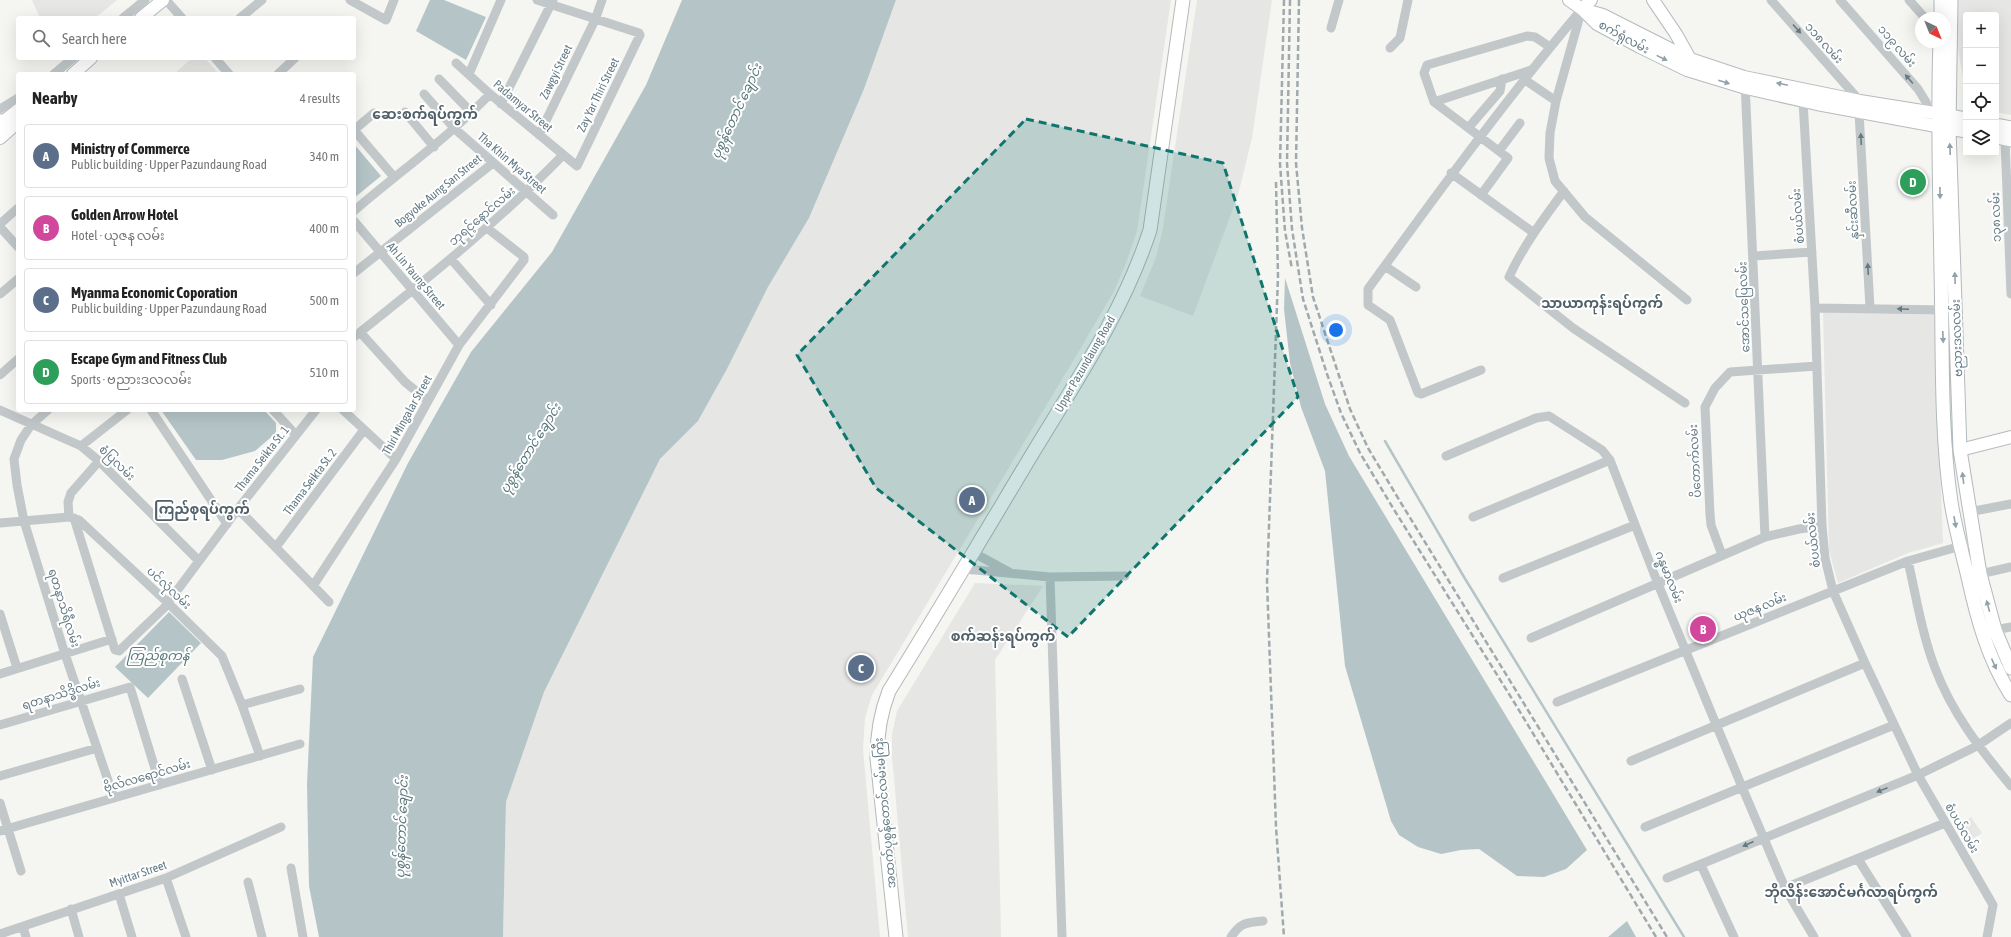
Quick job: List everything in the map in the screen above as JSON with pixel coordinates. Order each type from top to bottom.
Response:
[{"type":"main road","points":[[143,16],[163,0]]},
{"type":"main road","name":"Upper Pazundaung Road","points":[[889,691],[974,553],[1094,352],[1128,287],[1140,260],[1150,230],[1183,0]]},
{"type":"main road","name":"စက်ရုံလမ်း","points":[[1569,0],[1582,9],[1597,24],[1640,48],[1688,65],[1802,101],[1860,106],[1941,119],[1963,130]]},
{"type":"main road","points":[[1582,9],[1591,0]]},
{"type":"main road","points":[[1653,0],[1676,34],[1688,65]]},
{"type":"main road","points":[[1941,0],[1941,12]]},
{"type":"main road","name":"ဗညားဒလလမ်း","points":[[1951,0],[1941,119],[1956,309],[1960,450],[1980,574],[1994,630],[2011,668]]},
{"type":"main road","name":"ဗညားဒလလမ်း","points":[[1940,48],[1942,310],[1946,450],[1951,500],[1960,546],[1980,627],[1992,661],[2010,691]]},
{"type":"main road","points":[[70,72],[82,60]]},
{"type":"main road","points":[[74,72],[82,60]]},
{"type":"main road","name":"စက်ရုံလမ်း","points":[[1745,83],[1860,106],[1941,119],[1963,119]]},
{"type":"main road","points":[[1,127],[16,112]]},
{"type":"main road","points":[[1,127],[16,123]]},
{"type":"main road","points":[[1999,128],[2006,136]]},
{"type":"main road","points":[[1960,450],[2011,437]]},
{"type":"main road","name":"အထက်ပုစွန်တောင်လမ်းမကြီး","points":[[889,691],[882,709],[878,728],[877,758],[896,937]]},
{"type":"street","points":[[125,16],[145,0]]},
{"type":"street","points":[[166,0],[180,16]]},
{"type":"street","points":[[242,16],[262,0]]},
{"type":"street","points":[[350,0],[386,20],[394,0]]},
{"type":"street","points":[[469,74],[501,0]]},
{"type":"street","points":[[538,0],[552,2],[595,20]]},
{"type":"street","name":"Zawgyi Street","points":[[539,135],[595,20],[602,0]]},
{"type":"street","points":[[1331,28],[1339,0]]},
{"type":"street","points":[[1390,48],[1400,38],[1408,0]]},
{"type":"street","name":"၁၁၈ လမ်း","points":[[1771,0],[1860,106]]},
{"type":"street","name":"၁၁၉ လမ်း","points":[[1840,0],[1918,89],[1926,102],[1941,119]]},
{"type":"street","points":[[1909,0],[1920,12]]},
{"type":"street","points":[[501,104],[552,2]]},
{"type":"street","points":[[1481,370],[1421,394],[1418,392],[1390,320],[1368,305],[1368,289],[1451,173],[1550,47],[1582,9]]},
{"type":"street","points":[[1582,9],[1556,101],[1550,133],[1549,158],[1555,180],[1585,217],[1687,300]]},
{"type":"street","name":"Zay Yar Thiri Street","points":[[577,166],[640,35],[639,33],[595,20]]},
{"type":"street","points":[[1481,195],[1508,160],[1508,156],[1499,151],[1434,102],[1424,73],[1427,65],[1527,36],[1535,37],[1550,47]]},
{"type":"street","points":[[58,72],[82,60]]},
{"type":"street","points":[[217,60],[226,72]]},
{"type":"street","points":[[280,72],[293,60]]},
{"type":"street","name":"Padamyar Street","points":[[456,63],[501,104],[577,166]]},
{"type":"street","points":[[1434,102],[1532,70]]},
{"type":"street","points":[[440,79],[472,113]]},
{"type":"street","points":[[1469,127],[1500,91],[1502,79]]},
{"type":"street","points":[[1525,80],[1556,101]]},
{"type":"street","name":"အောင်သပြေလမ်း","points":[[1745,83],[1754,256],[1765,537]]},
{"type":"street","name":"Tha Khin Mya Street","points":[[424,94],[455,129],[526,193],[553,215]]},
{"type":"street","points":[[356,210],[394,177],[455,129],[490,94]]},
{"type":"street","points":[[1,127],[16,101]]},
{"type":"street","name":"စံပယ်လမ်း","points":[[1802,101],[1815,308],[1822,526],[1825,558],[1833,591],[1918,775],[1993,905],[1987,937]]},
{"type":"street","name":"နှင်းဆီလမ်း","points":[[1860,106],[1870,308]]},
{"type":"street","points":[[356,128],[374,112]]},
{"type":"street","points":[[405,112],[434,147]]},
{"type":"street","points":[[1499,151],[1520,123]]},
{"type":"street","points":[[356,132],[394,177]]},
{"type":"street","name":"၁၃၈ လမ်း","points":[[2006,136],[2011,294]]},
{"type":"street","name":"ဘုရင့်နောင်လမ်း","points":[[357,334],[413,291],[487,228],[526,193],[563,155]]},
{"type":"street","name":"Bogyoke Aung San Street","points":[[356,271],[493,163]]},
{"type":"street","points":[[1451,173],[1534,233]]},
{"type":"street","points":[[1564,191],[1515,263],[1510,277],[1574,328],[1685,403]]},
{"type":"street","points":[[16,210],[0,226],[16,245]]},
{"type":"street","name":"Ah Lin Yaung Street","points":[[356,223],[459,345]]},
{"type":"street","name":"Thiri Mingalar Street","points":[[313,586],[396,459],[459,345],[491,305],[524,258],[487,228]]},
{"type":"street","points":[[1754,256],[1812,252]]},
{"type":"street","points":[[451,259],[491,305]]},
{"type":"street","points":[[1385,266],[1416,287]]},
{"type":"street","points":[[0,294],[16,281]]},
{"type":"street","points":[[1815,308],[1956,309]]},
{"type":"street","points":[[357,334],[405,382],[428,401]]},
{"type":"street","points":[[0,375],[16,361]]},
{"type":"street","points":[[1758,370],[1817,366]]},
{"type":"street","name":"ပိတောက်လမ်း","points":[[1722,556],[1711,525],[1704,419],[1705,407],[1715,388],[1730,372],[1758,370]]},
{"type":"street","name":"စံပြလမ်း","points":[[0,410],[81,446],[99,461],[199,561]]},
{"type":"street","name":"ရတနာသိရီလမ်း","points":[[46,412],[31,425],[21,440],[14,459],[24,521],[65,654],[114,798]]},
{"type":"street","points":[[81,446],[124,412]]},
{"type":"street","points":[[152,412],[227,524]]},
{"type":"street","points":[[276,412],[296,435]]},
{"type":"street","name":"Thama Seikta St. 1","points":[[112,639],[115,650],[119,652],[167,602],[314,412]]},
{"type":"street","points":[[345,412],[363,431],[396,459]]},
{"type":"street","name":"ဂန္ဓမာလမ်း","points":[[1446,456],[1536,418],[1549,416],[1602,450],[1610,460],[1658,584],[1687,650],[1742,787],[1785,888],[1814,937]]},
{"type":"street","name":"Thama Seikta St. 2","points":[[276,547],[363,431]]},
{"type":"street","points":[[1473,517],[1610,460]]},
{"type":"street","points":[[0,674],[112,639],[71,517],[68,502],[71,493],[99,461]]},
{"type":"street","points":[[1969,512],[2011,504]]},
{"type":"street","points":[[237,510],[276,547],[329,602]]},
{"type":"street","points":[[0,523],[71,517]]},
{"type":"street","name":"ပင်လုံလမ်း","points":[[71,517],[167,602],[222,656],[242,705],[260,756]]},
{"type":"street","points":[[1503,578],[1635,524]]},
{"type":"street","points":[[1531,638],[1765,537],[1799,528],[1822,526]]},
{"type":"street","name":"ယုဇန လမ်း","points":[[1557,702],[1908,561],[1975,542]]},
{"type":"street","points":[[974,553],[1012,573]]},
{"type":"street","points":[[1908,561],[1926,640],[1935,668],[1949,698],[1977,746],[2011,786]]},
{"type":"street","points":[[1980,574],[2011,567]]},
{"type":"street","points":[[964,569],[1050,576],[1126,576]]},
{"type":"street","points":[[1050,576],[1062,937]]},
{"type":"street","points":[[0,614],[17,668]]},
{"type":"street","points":[[1994,630],[2011,627]]},
{"type":"street","points":[[1631,760],[1717,726],[1865,663]]},
{"type":"street","points":[[182,679],[212,770]]},
{"type":"street","name":"ရတနာသိဒ္ဓိလမ်း","points":[[0,725],[130,686],[160,785]]},
{"type":"street","points":[[242,705],[300,689]]},
{"type":"street","points":[[1667,878],[1702,865],[1918,775],[1977,746],[2011,723]]},
{"type":"street","points":[[1645,827],[1894,725]]},
{"type":"street","name":"ဗိုလ်လရောင်လမ်း","points":[[4,830],[300,744]]},
{"type":"street","points":[[0,776],[97,748]]},
{"type":"street","points":[[0,803],[4,830],[21,871]]},
{"type":"street","points":[[1785,888],[1945,823]]},
{"type":"street","name":"Myittar Street","points":[[0,934],[166,878],[281,826]]},
{"type":"street","points":[[1858,859],[1907,937]]},
{"type":"street","points":[[1702,865],[1734,937]]},
{"type":"street","points":[[291,868],[304,937]]},
{"type":"street","points":[[166,878],[186,937]]},
{"type":"street","points":[[248,882],[262,937]]},
{"type":"street","points":[[119,894],[132,937]]},
{"type":"street","points":[[71,910],[80,937]]},
{"type":"street","points":[[1230,937],[1237,928],[1244,923],[1263,921]]},
{"type":"street","points":[[23,927],[26,937]]},
{"type":"highlighted area","points":[[1026,119],[1223,163],[1298,397],[1068,637],[876,488],[797,355]]},
{"type":"shaded area","points":[[32,0],[117,0],[97,16],[39,16]]},
{"type":"shaded area","points":[[896,0],[1171,0],[1137,231],[1114,291],[872,695],[865,718],[863,749],[880,937],[503,937],[506,802],[544,692],[660,459],[698,421],[727,369],[768,287],[809,218],[864,89]]},
{"type":"shaded area","points":[[1197,0],[1272,0],[1252,138],[1238,195],[1193,316],[1140,296],[1155,260],[1162,234]]},
{"type":"shaded area","points":[[1955,0],[2011,0],[2011,115],[1999,113],[1999,12],[1963,12],[1963,76],[1956,41]]},
{"type":"shaded area","points":[[190,60],[207,60],[217,72],[176,72]]},
{"type":"shaded area","points":[[1934,306],[1943,543],[1908,553],[1838,583],[1829,550],[1823,312]]},
{"type":"shaded area","points":[[975,583],[1043,586],[995,660],[1001,937],[908,937],[892,756],[892,734],[897,711]]},
{"type":"shaded area","points":[[1971,817],[1982,833],[1969,841],[1959,826]]},
{"type":"water","points":[[430,0],[444,0],[486,17],[466,60],[416,31]]},
{"type":"water","name":"ပုစွန်တောင် ချောင်း","points":[[682,0],[896,0],[864,89],[809,218],[768,287],[727,369],[698,421],[660,459],[544,692],[506,802],[503,937],[319,937],[309,886],[307,784],[313,657],[408,463],[471,352],[552,252],[646,85]]},
{"type":"water","points":[[356,146],[381,176],[356,196]]},
{"type":"water","points":[[1285,278],[1325,404],[1349,456],[1587,850],[1566,869],[1544,877],[1517,876],[1479,849],[1461,850],[1441,854],[1418,847],[1399,835],[1391,821],[1345,666],[1325,471],[1301,407],[1290,363],[1284,309]]},
{"type":"water","points":[[162,412],[266,412],[276,423],[276,433],[255,451],[222,460],[196,460]]},
{"type":"water","name":"ကြည်စုကန်","points":[[169,612],[201,643],[148,698],[115,667]]},
{"type":"water","points":[[1627,921],[1636,937],[1608,937]]},
{"type":"waterway","points":[[1385,441],[1464,577],[1684,937]]},
{"type":"railway","points":[[1284,0],[1280,164],[1285,231],[1292,269]]},
{"type":"railway","points":[[1290,0],[1287,163],[1292,229],[1303,299],[1341,413],[1360,453],[1393,508],[1514,702],[1656,937]]},
{"type":"railway","points":[[1299,0],[1296,163],[1302,228],[1313,297],[1350,409],[1368,448],[1401,503],[1667,937]]},
{"type":"railway","points":[[1276,182],[1278,276],[1267,582],[1276,827],[1284,937]]},
{"type":"place","name":"Escape Gym and Fitness Club","points":[[1913,182]]},
{"type":"place","name":"Ministry of Commerce","points":[[972,500]]},
{"type":"place","name":"Golden Arrow Hotel","points":[[1703,629]]},
{"type":"place","name":"Myanma Economic Coporation","points":[[861,668]]},
{"type":"district","name":"ဆေးစက်ရပ်ကွက်","points":[[425,114]]},
{"type":"district","name":"သာယာကုန်းရပ်ကွက်","points":[[1602,303]]},
{"type":"district","name":"ကြည်စုရပ်ကွက်","points":[[202,509]]},
{"type":"district","name":"စက်ဆန်းရပ်ကွက်","points":[[1003,636]]},
{"type":"district","name":"ဘိုလိန်းအောင်မင်္ဂလာရပ်ကွက်","points":[[1851,892]]}]
